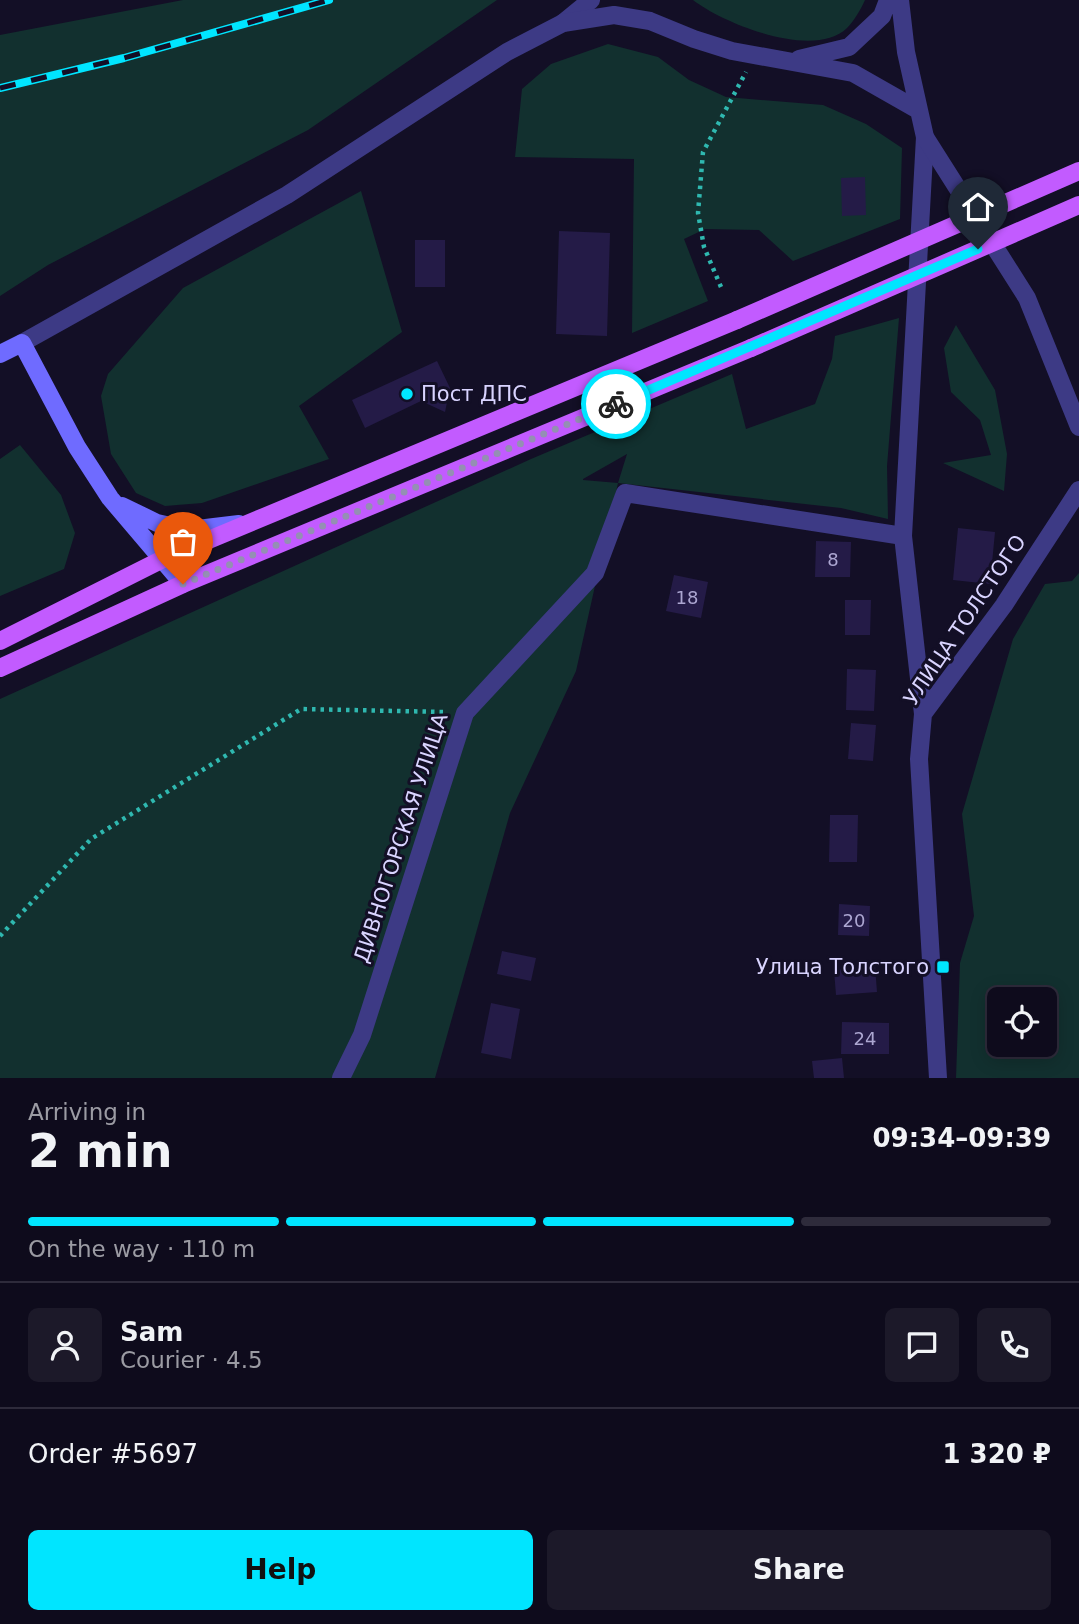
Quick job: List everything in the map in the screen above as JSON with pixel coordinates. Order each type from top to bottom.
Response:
[{"type":"main road","points":[[0,641],[163,559],[737,320],[1079,171]]},
{"type":"main road","points":[[0,668],[183,584],[751,348],[1079,205]]},
{"type":"main road","points":[[0,354],[22,343],[76,447],[110,498],[183,584]]},
{"type":"main road","points":[[110,498],[157,523],[190,530],[256,522]]},
{"type":"street","points":[[22,343],[288,195],[507,52],[563,23],[590,0]]},
{"type":"street","points":[[792,61],[849,47],[882,16],[888,0]]},
{"type":"street","points":[[901,0],[906,52],[925,137],[903,536],[923,715]]},
{"type":"street","points":[[563,23],[614,15],[650,21],[732,51],[853,73],[918,110]]},
{"type":"street","points":[[925,137],[1027,298],[1079,427]]},
{"type":"street","name":"УЛИЦА ТОЛСТОГО","points":[[938,1078],[919,759],[923,715],[1004,605],[1079,490]]},
{"type":"street","name":"ДИВНОГОРСКАЯ УЛИЦА","points":[[341,1078],[362,1035],[466,713],[595,573],[625,493],[903,536]]},
{"type":"path","points":[[721,287],[704,247],[698,213],[703,152],[737,86],[757,55]]},
{"type":"path","points":[[0,936],[91,839],[301,709],[466,713]]},
{"type":"green space","points":[[183,0],[497,0],[308,130],[48,265],[0,296],[0,35]]},
{"type":"green space","points":[[693,0],[865,0],[847,28],[832,37],[792,40],[747,28]]},
{"type":"green space","points":[[608,44],[658,57],[689,80],[726,97],[823,105],[866,124],[902,148],[900,219],[793,261],[759,230],[705,229],[684,239],[708,301],[632,333],[634,159],[515,157],[522,89],[551,64]]},
{"type":"green space","points":[[361,191],[402,332],[299,406],[329,459],[202,503],[165,506],[136,493],[111,454],[101,396],[108,374],[183,288]]},
{"type":"green space","points":[[899,318],[887,466],[888,519],[841,508],[618,483],[576,671],[510,813],[435,1078],[0,1078],[0,699],[531,459],[732,374],[746,429],[815,404],[832,359],[835,336]],"holes":[[[627,454],[618,483],[583,479]]]},
{"type":"green space","points":[[956,325],[995,390],[1007,454],[1004,491],[943,463],[991,455],[980,420],[951,392],[944,348]]},
{"type":"green space","points":[[20,445],[61,495],[75,533],[64,569],[0,596],[0,459]]},
{"type":"green space","points":[[1079,573],[1079,1078],[956,1078],[960,963],[974,916],[962,814],[1013,639],[1045,584],[1072,581]]},
{"type":"building","points":[[865,177],[866,215],[842,216],[841,178]]},
{"type":"building","points":[[559,231],[610,233],[607,336],[556,334]]},
{"type":"building","points":[[415,240],[445,240],[445,287],[415,287]]},
{"type":"building","name":"Пост ДПС","points":[[437,361],[450,388],[445,412],[421,401],[365,428],[352,400]]},
{"type":"building","points":[[958,528],[995,532],[990,584],[953,580]]},
{"type":"building","points":[[816,541],[851,542],[850,577],[815,577]]},
{"type":"building","points":[[674,575],[708,582],[701,618],[666,611]]},
{"type":"building","points":[[845,600],[871,600],[870,635],[845,635]]},
{"type":"building","points":[[847,669],[876,670],[874,711],[846,710]]},
{"type":"building","points":[[851,723],[876,725],[873,761],[848,759]]},
{"type":"building","points":[[830,815],[858,815],[857,862],[829,862]]},
{"type":"building","points":[[839,904],[870,906],[869,936],[838,935]]},
{"type":"building","points":[[502,951],[536,958],[531,981],[497,974]]},
{"type":"building","points":[[875,966],[877,992],[836,995],[834,970]]},
{"type":"building","points":[[491,1003],[520,1009],[511,1059],[481,1053]]},
{"type":"building","points":[[842,1022],[889,1023],[889,1054],[841,1054]]},
{"type":"building","points":[[842,1058],[844,1078],[814,1078],[812,1061]]},
{"type":"railway","points":[[0,88],[124,58],[329,0]]},
{"type":"way so far","points":[[183,584],[616,404]]},
{"type":"place","name":"Пост ДПС","points":[[407,394]]},
{"type":"place","name":"Улица Толстого","points":[[943,967]]},
{"type":"route","points":[[616,404],[978,249]]}]
